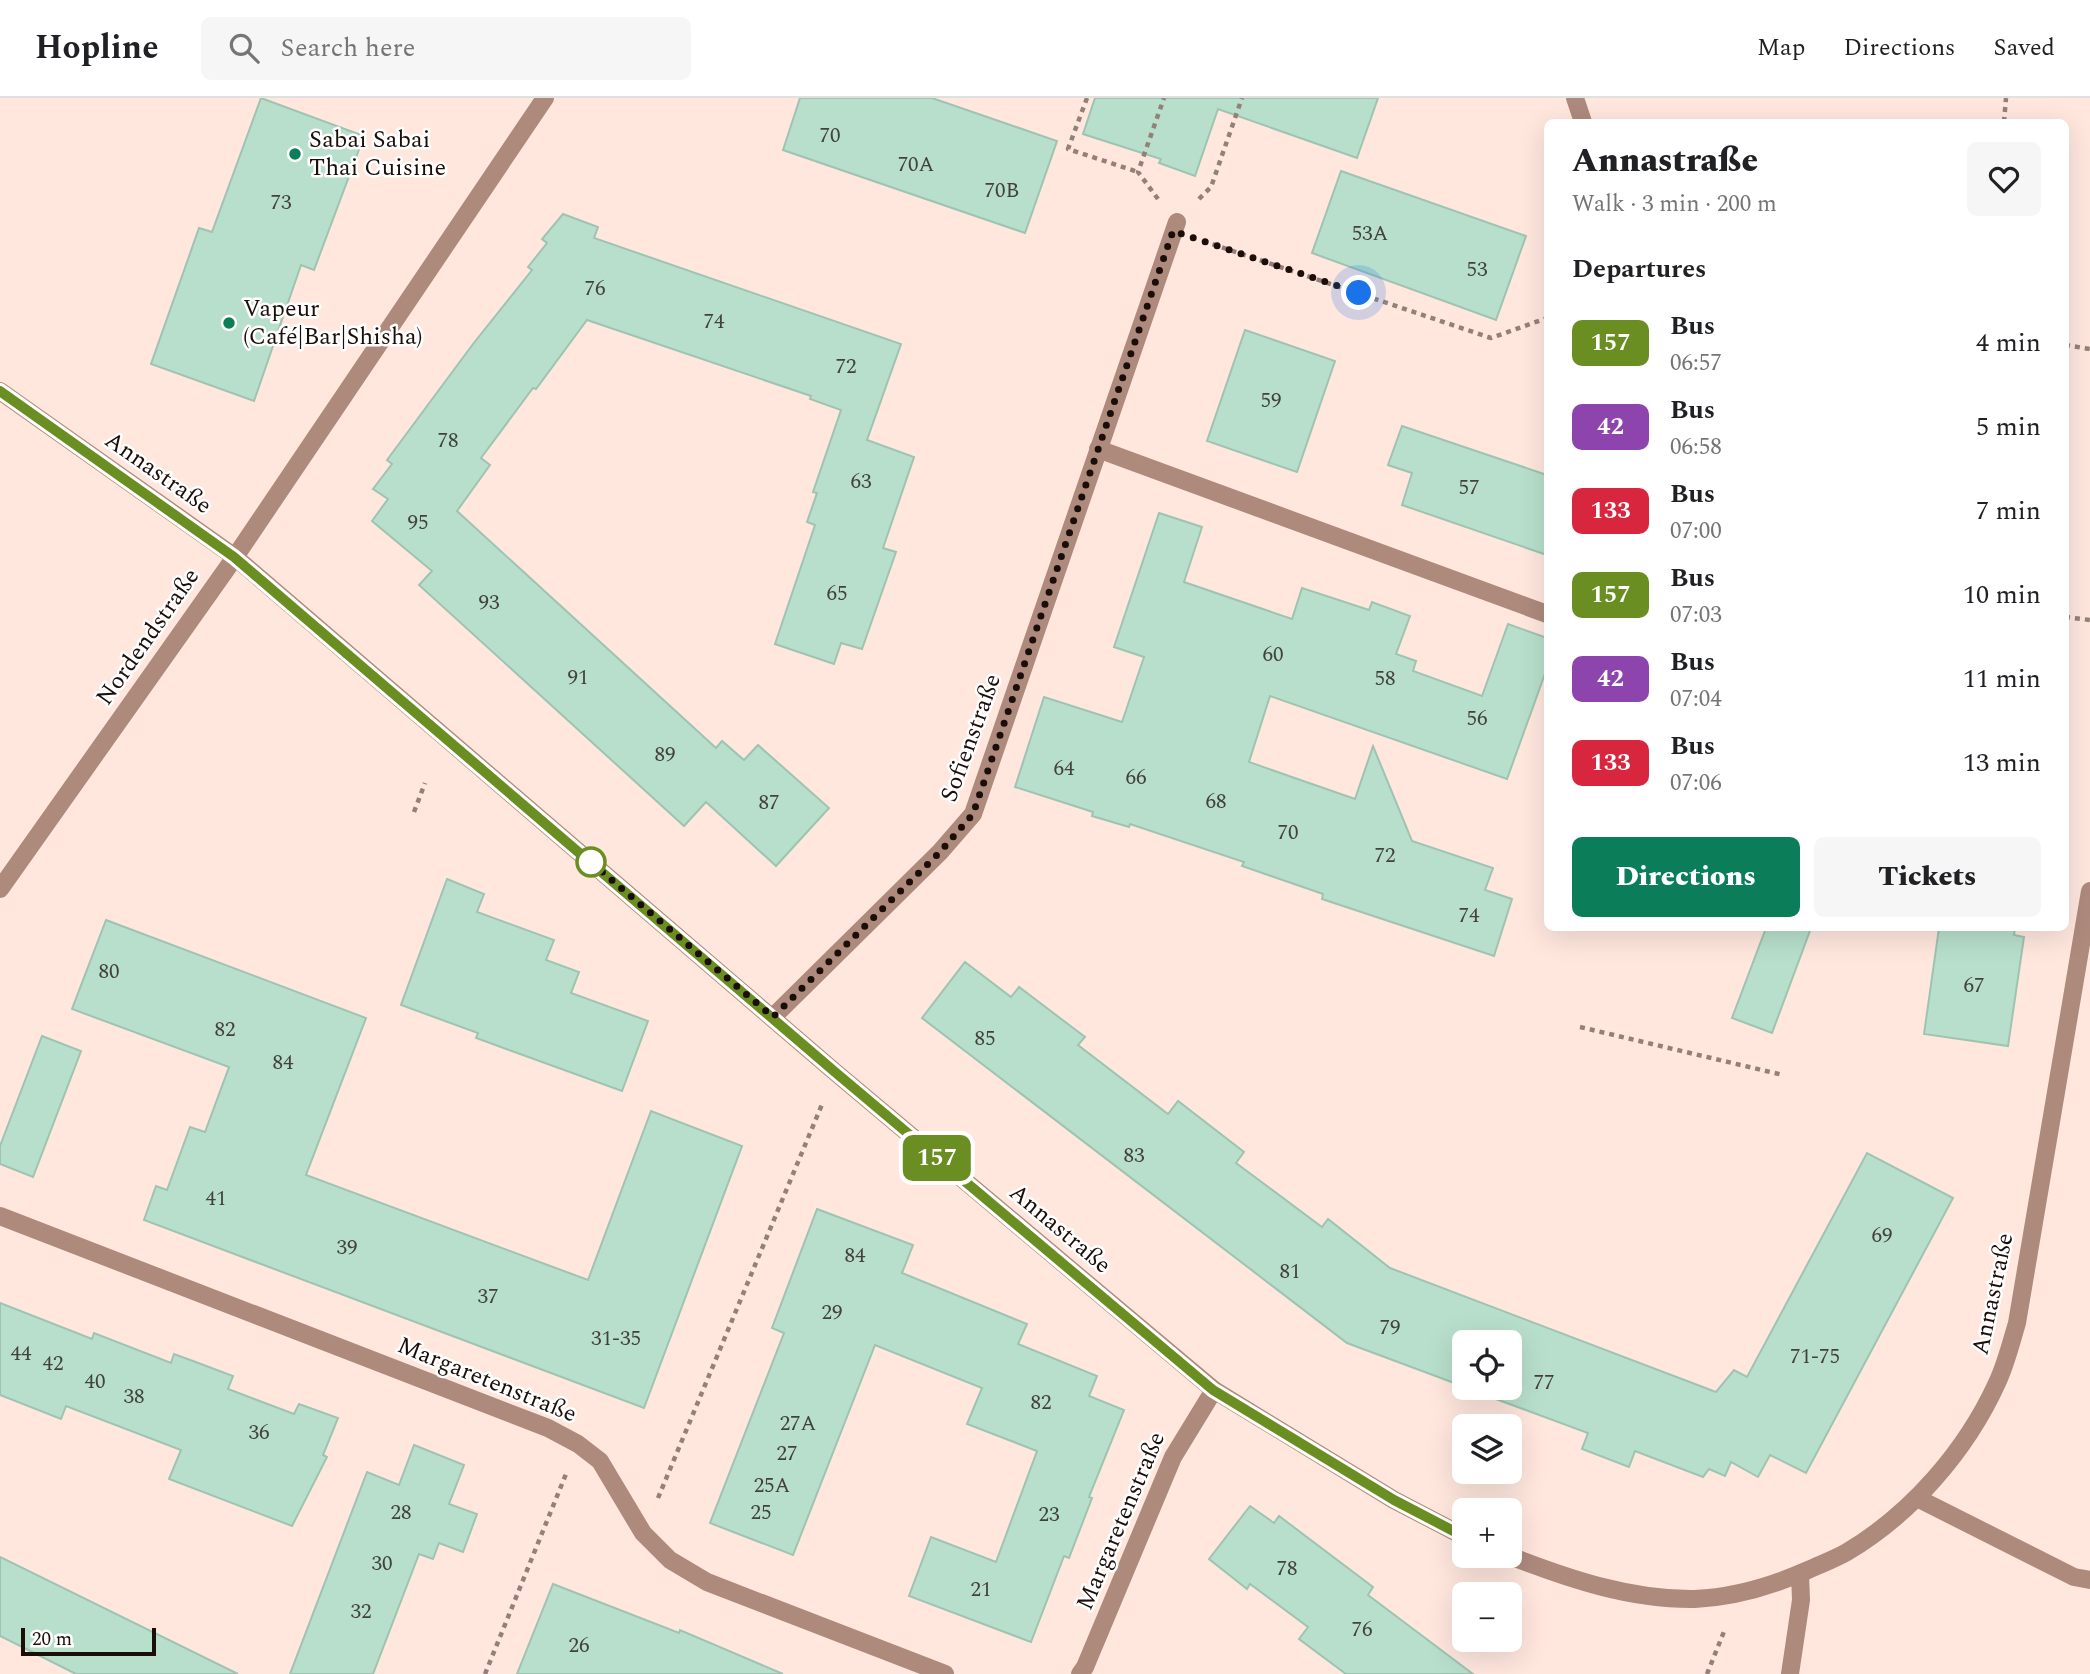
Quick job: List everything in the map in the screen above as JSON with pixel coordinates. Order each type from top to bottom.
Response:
[{"type":"street","name":"Nordendstraße","points":[[0,889],[234,557],[545,98]]},
{"type":"street","points":[[1575,98],[1582,119]]},
{"type":"street","name":"Sofienstraße","points":[[773,1017],[940,852],[973,814],[1175,226]]},
{"type":"street","name":"Annastraße","points":[[0,391],[234,557],[835,1072],[1213,1390],[1394,1500],[1452,1530]]},
{"type":"street","points":[[1098,449],[1544,613]]},
{"type":"street","name":"Annastraße","points":[[1522,1560],[1609,1590],[1695,1599],[1738,1594],[1800,1573],[1844,1554],[1880,1530],[1917,1498],[1976,1422],[1996,1384],[2017,1323],[2090,891]]},
{"type":"street","name":"Margaretenstraße","points":[[0,1216],[536,1423],[578,1444],[600,1461],[643,1533],[670,1560],[708,1582],[944,1674]]},
{"type":"street","name":"Margaretenstraße","points":[[1080,1674],[1173,1457],[1213,1390]]},
{"type":"street","points":[[1917,1498],[2074,1577],[2090,1580]]},
{"type":"street","points":[[1790,1674],[1801,1601],[1800,1573]]},
{"type":"path","points":[[1087,98],[1068,149],[1138,173],[1175,226],[1491,338],[1544,319]]},
{"type":"path","points":[[1138,173],[1164,98]]},
{"type":"path","points":[[1175,226],[1210,187],[1242,98]]},
{"type":"path","points":[[2004,119],[2006,98]]},
{"type":"path","points":[[2069,346],[2090,349]]},
{"type":"path","points":[[2069,617],[2090,620]]},
{"type":"path","points":[[414,812],[425,783]]},
{"type":"path","points":[[1580,1027],[1783,1075]]},
{"type":"path","points":[[643,1533],[835,1072]]},
{"type":"path","points":[[485,1674],[578,1444]]},
{"type":"path","points":[[1707,1674],[1738,1594]]},
{"type":"building","points":[[261,98],[364,136],[314,270],[301,265],[254,401],[151,364],[199,228],[212,232]]},
{"type":"building","points":[[800,98],[932,98],[1057,141],[1025,233],[783,150]]},
{"type":"building","points":[[1095,98],[1378,98],[1357,158],[1218,109],[1195,176],[1159,163],[1161,159],[1083,134]]},
{"type":"building","points":[[1341,171],[1526,236],[1496,320],[1312,253]]},
{"type":"building","points":[[563,214],[598,227],[594,238],[901,344],[867,440],[914,457],[883,548],[896,552],[862,649],[841,643],[834,664],[775,644],[815,525],[807,522],[817,493],[813,492],[841,410],[810,399],[811,396],[587,320],[481,458],[490,465],[457,511],[716,748],[722,741],[744,760],[758,745],[829,808],[776,866],[706,802],[684,826],[419,585],[432,571],[372,521],[388,499],[373,489],[392,464],[387,460],[532,270],[528,267],[547,243],[542,239]]},
{"type":"building","points":[[1245,330],[1335,361],[1297,472],[1207,441]]},
{"type":"building","points":[[1402,426],[1544,474],[1544,554],[1402,505],[1412,473],[1388,465]]},
{"type":"building","points":[[1159,513],[1202,527],[1184,582],[1292,619],[1302,588],[1369,610],[1372,602],[1410,616],[1396,654],[1416,661],[1413,671],[1482,696],[1508,624],[1544,637],[1544,676],[1507,779],[1270,696],[1249,762],[1355,799],[1373,746],[1412,841],[1493,868],[1485,890],[1512,899],[1494,956],[1322,899],[1323,894],[1242,866],[1244,862],[1130,824],[1129,827],[1092,816],[1093,812],[1015,787],[1044,697],[1122,722],[1144,657],[1114,647]]},
{"type":"building","points":[[447,879],[484,894],[477,912],[554,940],[546,960],[579,972],[571,993],[648,1021],[622,1091],[476,1038],[478,1033],[401,1005]]},
{"type":"building","points":[[106,920],[366,1018],[306,1175],[588,1280],[651,1111],[742,1146],[644,1408],[144,1220],[156,1186],[167,1190],[190,1127],[205,1132],[229,1067],[72,1009]]},
{"type":"building","points":[[1765,931],[1810,931],[1772,1033],[1732,1018]]},
{"type":"building","points":[[1939,931],[2015,931],[2014,935],[2024,937],[2008,1046],[1924,1034]]},
{"type":"building","points":[[965,962],[1011,997],[1019,987],[1085,1037],[1078,1045],[1168,1114],[1178,1101],[1244,1152],[1236,1163],[1322,1227],[1328,1219],[1390,1268],[1716,1392],[1734,1370],[1747,1377],[1867,1153],[1953,1198],[1806,1473],[1770,1455],[1758,1477],[1731,1462],[1725,1476],[1709,1469],[1703,1477],[1635,1451],[1629,1467],[1582,1449],[1588,1433],[1499,1400],[1522,1400],[1522,1330],[1452,1330],[1452,1382],[1347,1343],[922,1018]]},
{"type":"building","points":[[42,1036],[81,1051],[33,1177],[0,1164],[0,1146]]},
{"type":"building","points":[[817,1209],[913,1245],[902,1273],[1027,1324],[1018,1344],[1097,1376],[1089,1396],[1124,1410],[1089,1497],[1092,1498],[1069,1558],[1064,1556],[1031,1642],[909,1596],[931,1537],[996,1562],[1037,1451],[967,1424],[982,1388],[875,1345],[793,1555],[710,1523],[784,1333],[772,1328]]},
{"type":"building","points":[[0,1303],[92,1339],[94,1333],[171,1363],[174,1354],[233,1376],[228,1389],[294,1414],[299,1404],[338,1418],[323,1455],[327,1457],[292,1526],[169,1479],[181,1450],[66,1406],[61,1419],[0,1395]]},
{"type":"building","points":[[414,1445],[464,1465],[449,1504],[477,1514],[463,1552],[439,1543],[433,1559],[419,1554],[373,1674],[290,1674],[367,1472],[399,1485]]},
{"type":"building","points":[[1250,1506],[1274,1523],[1279,1516],[1373,1587],[1368,1595],[1473,1674],[1346,1674],[1299,1639],[1308,1627],[1250,1584],[1247,1589],[1209,1559]]},
{"type":"building","points":[[0,1557],[238,1674],[76,1674],[0,1636]]},
{"type":"building","points":[[553,1584],[679,1633],[680,1630],[783,1674],[517,1674]]},
{"type":"bus line","name":"157","points":[[0,391],[234,557],[835,1072],[1213,1390],[1394,1500],[1452,1530]]},
{"type":"place","name":"Sabai Sabai Thai Cuisine","points":[[295,154]]},
{"type":"place","name":"Vapeur (Café|Bar|Shisha)","points":[[229,323]]},
{"type":"route","points":[[591,862],[587,859],[773,1017],[940,852],[973,814],[1173,231],[1359,293]]}]
